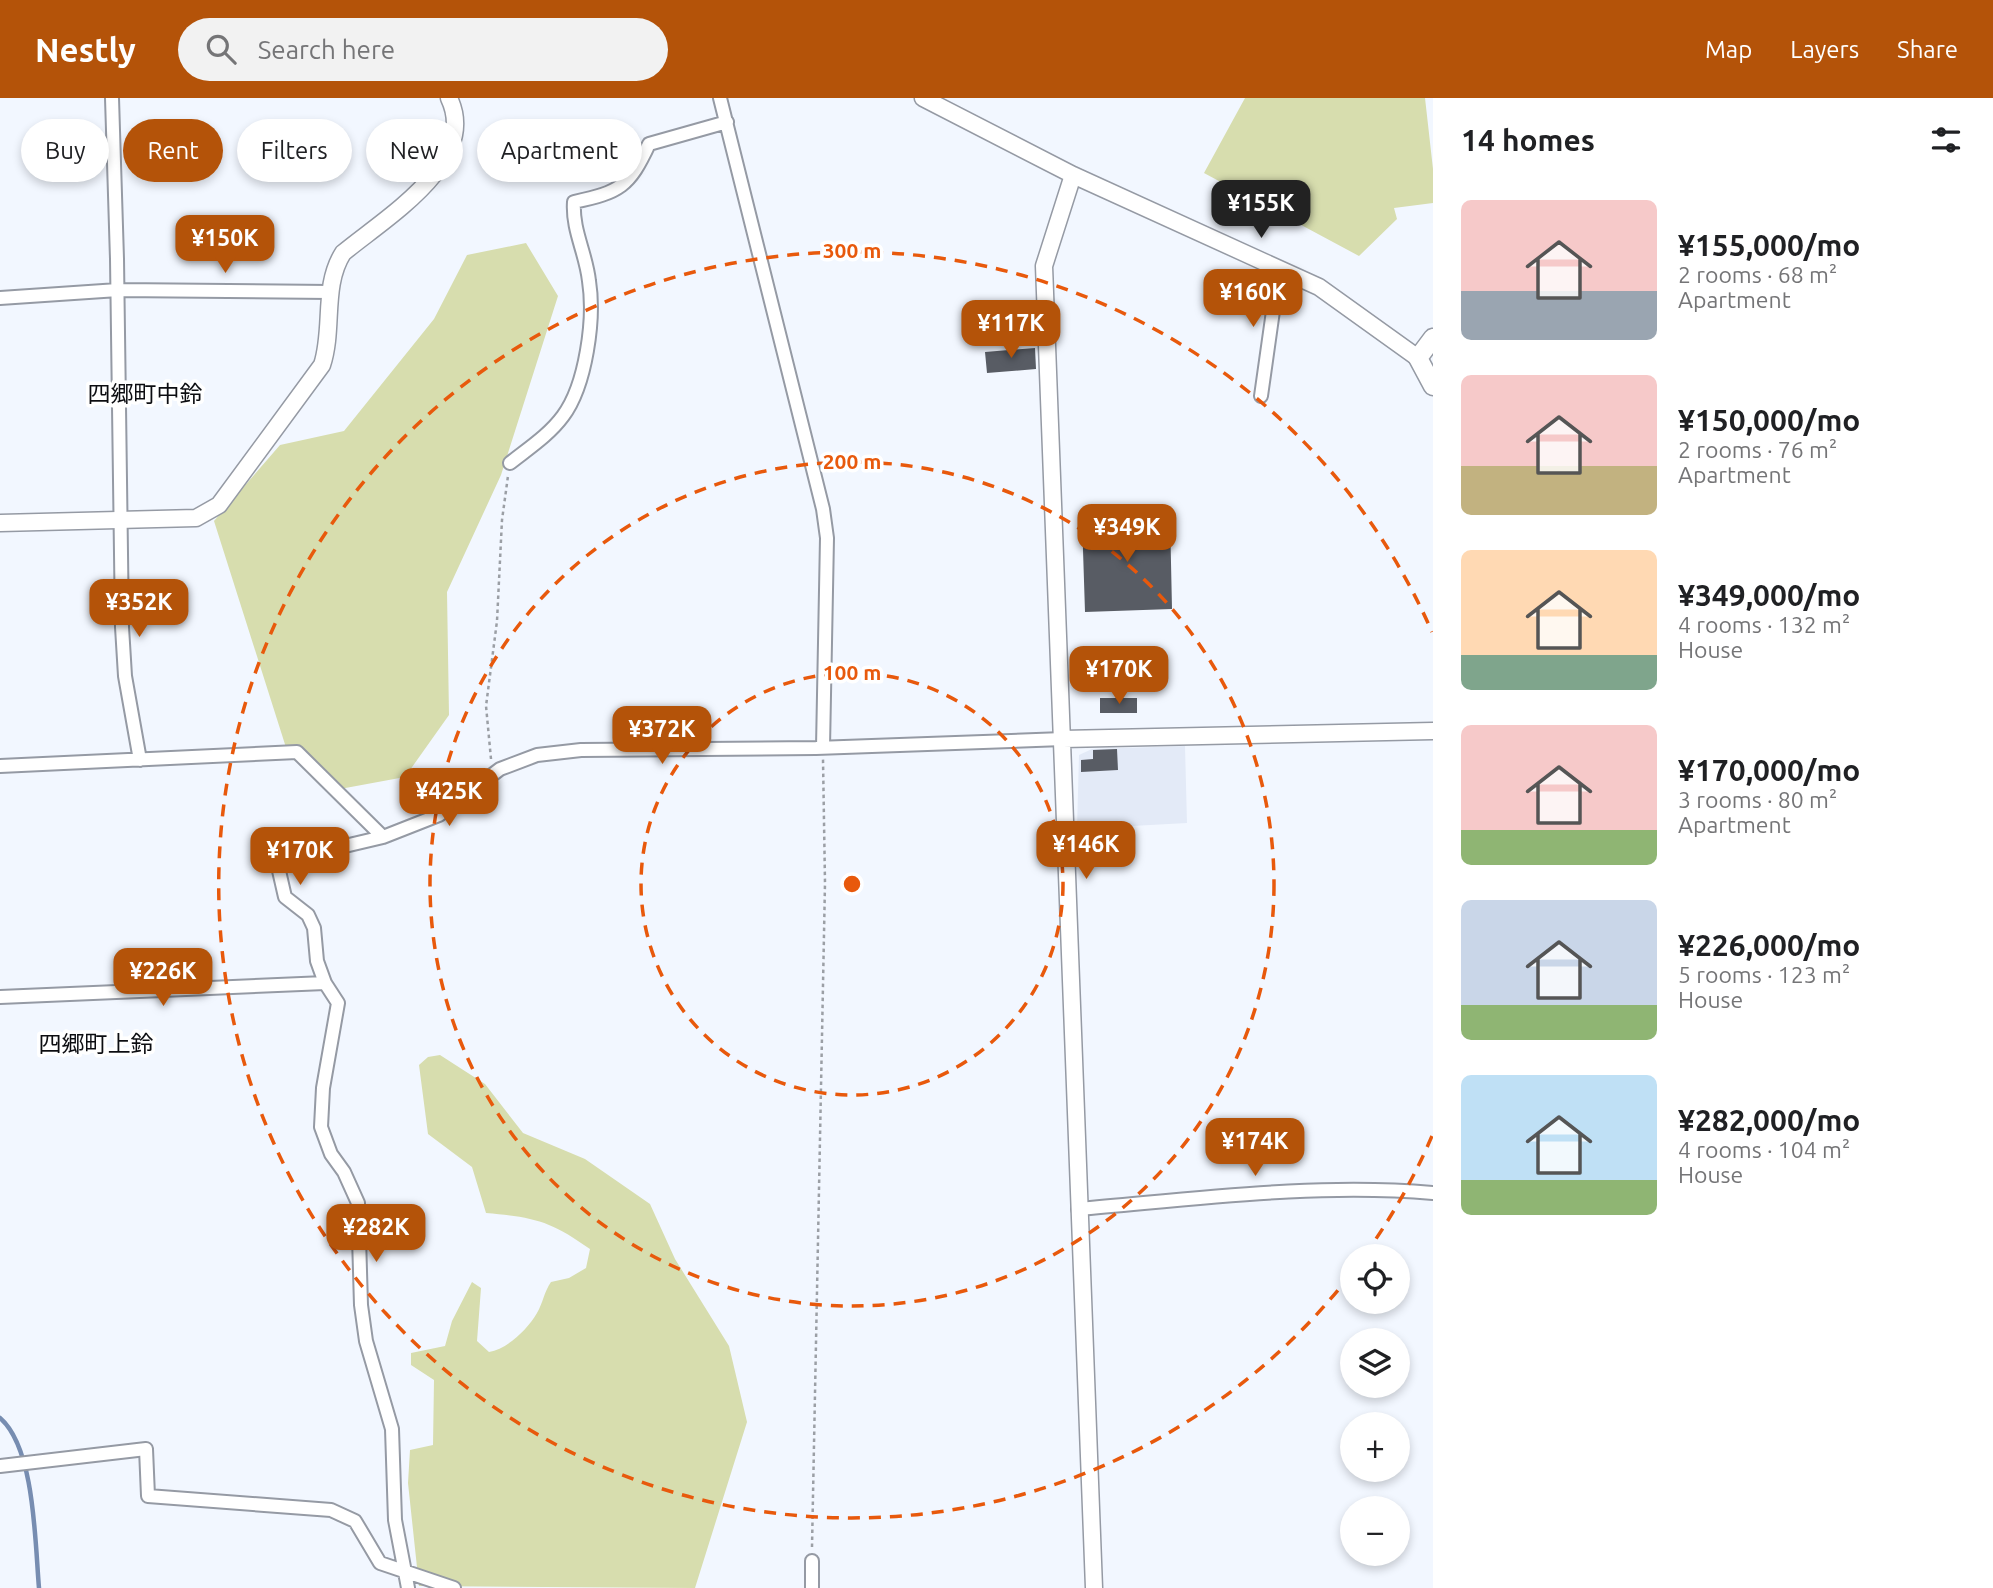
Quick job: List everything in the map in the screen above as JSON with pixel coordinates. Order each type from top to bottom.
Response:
[{"type":"main road","points":[[1433,338],[1418,358],[1433,386]]},
{"type":"street","points":[[112,98],[125,676],[139,760]]},
{"type":"street","points":[[0,523],[197,517],[219,505],[322,365],[330,343],[333,269],[343,254],[439,172],[455,137],[456,120],[449,98]]},
{"type":"street","points":[[720,98],[823,509],[827,538],[822,747]]},
{"type":"street","points":[[923,98],[1073,174],[1319,287],[1418,358]]},
{"type":"street","points":[[510,463],[545,436],[564,415],[584,370],[591,295],[573,219],[574,202],[618,188],[634,175],[649,144],[727,122]]},
{"type":"street","points":[[1073,174],[1044,266],[1094,1588]]},
{"type":"street","points":[[1261,396],[1273,311],[1270,291],[1273,266]]},
{"type":"street","points":[[0,298],[118,290],[331,292]]},
{"type":"street","points":[[408,1588],[407,1571],[395,1520],[392,1429],[366,1341],[361,1305],[358,1203],[344,1172],[331,1154],[321,1127],[323,1088],[338,1003],[325,983],[317,961],[314,928],[308,915],[285,897],[277,862],[383,837],[439,815],[492,774],[537,755],[581,750],[822,747],[1433,731]]},
{"type":"street","points":[[0,765],[297,752],[383,837]]},
{"type":"street","points":[[0,997],[325,983]]},
{"type":"street","points":[[1078,1209],[1298,1191],[1385,1189],[1433,1193]]},
{"type":"street","points":[[0,1466],[146,1449],[148,1496],[331,1510],[355,1521],[380,1563],[454,1588]]},
{"type":"street","points":[[812,1561],[812,1588]]},
{"type":"path","points":[[492,774],[486,706],[497,621],[502,520],[510,463]]},
{"type":"path","points":[[812,1561],[825,883],[822,747]]},
{"type":"shaded area","points":[[1185,746],[1187,823],[1077,829],[1079,755],[1092,749]]},
{"type":"green space","points":[[1245,98],[1425,98],[1433,169],[1433,203],[1394,208],[1397,219],[1359,256],[1204,173]]},
{"type":"green space","points":[[526,243],[558,296],[501,475],[447,592],[449,715],[405,777],[340,789],[289,757],[214,521],[280,445],[344,431],[434,319],[467,255]]},
{"type":"green space","points":[[440,1055],[485,1084],[523,1133],[585,1159],[650,1204],[675,1259],[729,1346],[747,1422],[695,1588],[419,1586],[408,1483],[410,1450],[433,1445],[434,1380],[411,1365],[411,1353],[445,1346],[452,1321],[472,1282],[481,1288],[477,1341],[489,1352],[503,1347],[516,1338],[533,1319],[551,1282],[569,1278],[586,1268],[590,1249],[553,1226],[517,1216],[486,1213],[472,1167],[428,1134],[419,1065],[428,1057]]},
{"type":"building","points":[[1035,348],[1036,369],[987,373],[985,352]]},
{"type":"building","points":[[1170,516],[1172,609],[1085,612],[1082,519]]},
{"type":"building","points":[[1100,698],[1137,698],[1137,713],[1100,713]]},
{"type":"building","points":[[1117,749],[1118,770],[1081,772],[1081,760],[1093,759],[1093,750]]},
{"type":"waterway","points":[[0,1418],[12,1432],[27,1473],[39,1588]]},
{"type":"district","name":"四郷町中鈴","points":[[145,393]]},
{"type":"district","name":"四郷町上鈴","points":[[96,1043]]}]
